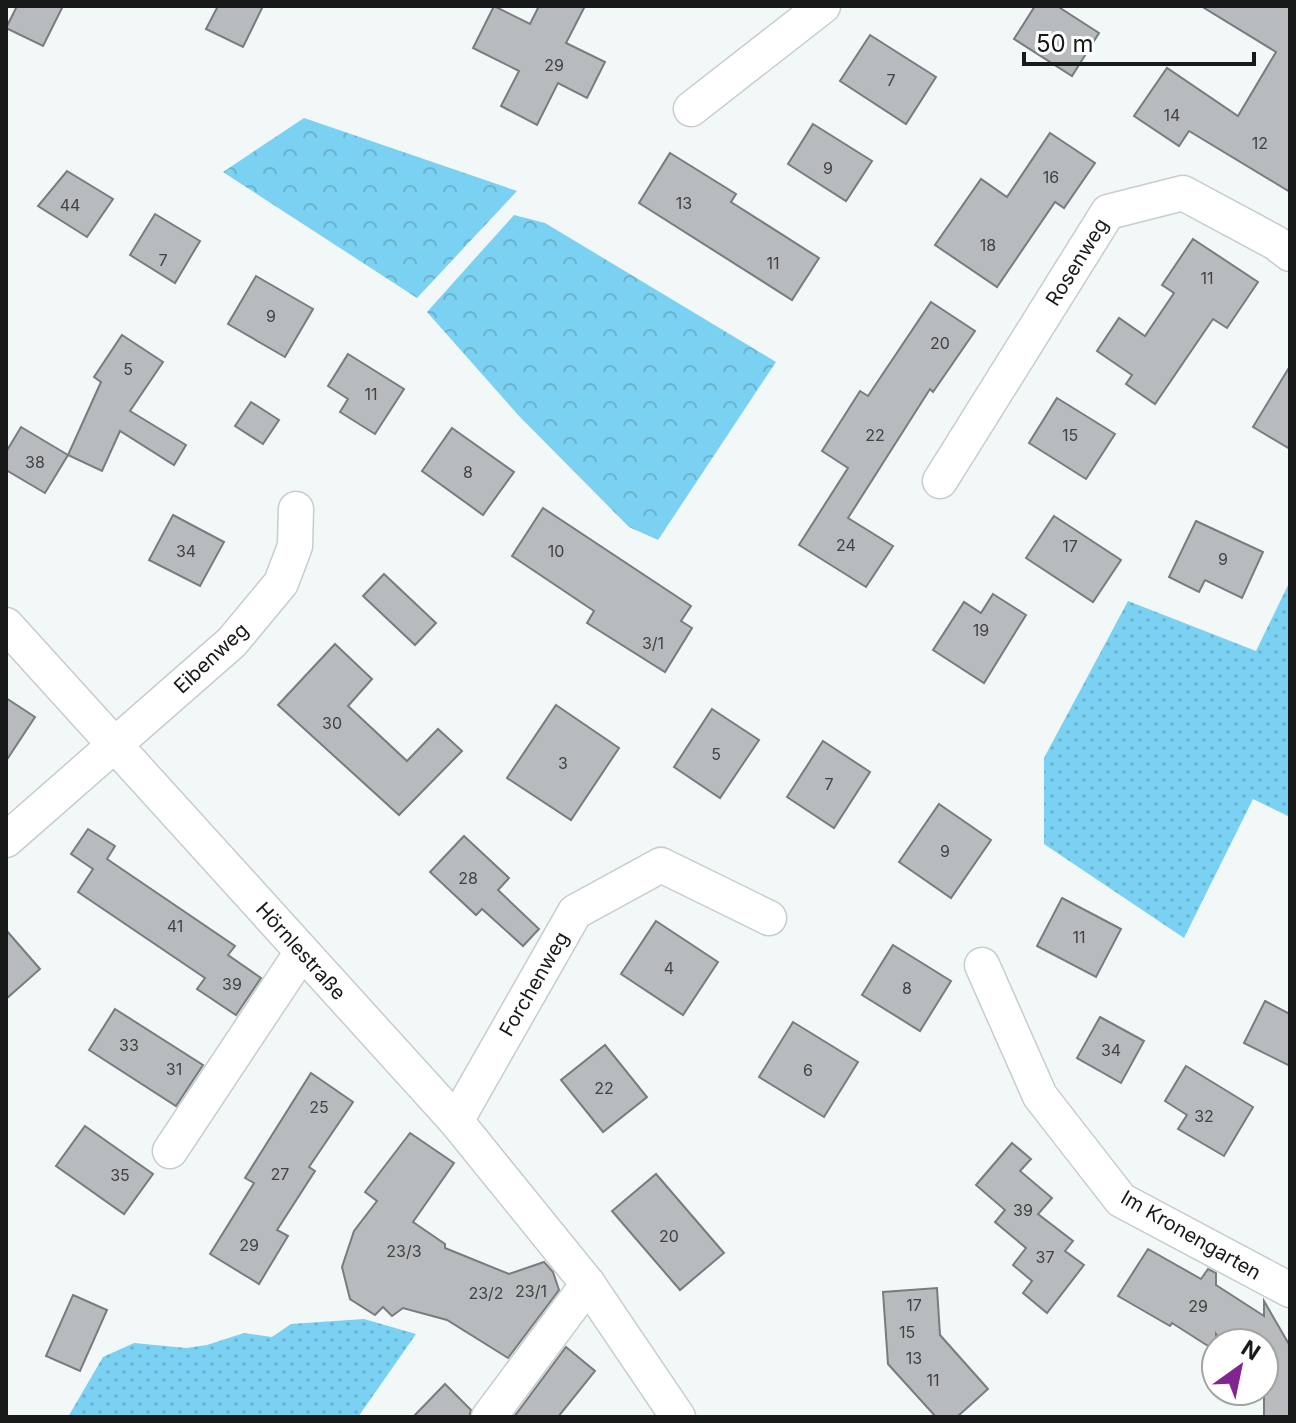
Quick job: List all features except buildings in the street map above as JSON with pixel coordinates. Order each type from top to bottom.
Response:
[{"type":"street","points":[[691,109],[823,6]]},
{"type":"street","name":"Rosenweg","points":[[940,481],[1108,212],[1183,193],[1276,243],[1290,254]]},
{"type":"street","name":"Eibenweg","points":[[6,840],[232,642],[281,583],[295,546],[296,509]]},
{"type":"street","name":"Hörnlestraße","points":[[6,625],[456,1121],[588,1284],[678,1417]]},
{"type":"street","name":"Forchenweg","points":[[456,1121],[575,912],[661,865],[769,918]]},
{"type":"street","points":[[170,1151],[302,952]]},
{"type":"street","name":"Im Kronengarten","points":[[982,965],[1040,1096],[1121,1200],[1290,1290]]},
{"type":"street","points":[[489,1417],[588,1284]]},
{"type":"green space","points":[[304,118],[517,191],[417,298],[223,172]]},
{"type":"green space","points":[[514,215],[545,223],[776,362],[658,540],[629,527],[519,416],[427,312]]},
{"type":"green space","points":[[1290,581],[1290,817],[1253,799],[1184,938],[1044,844],[1044,758],[1128,601],[1256,651]]},
{"type":"green space","points":[[364,1319],[416,1334],[358,1417],[68,1417],[103,1357],[134,1343],[186,1348],[244,1333],[272,1337],[291,1324]]}]
